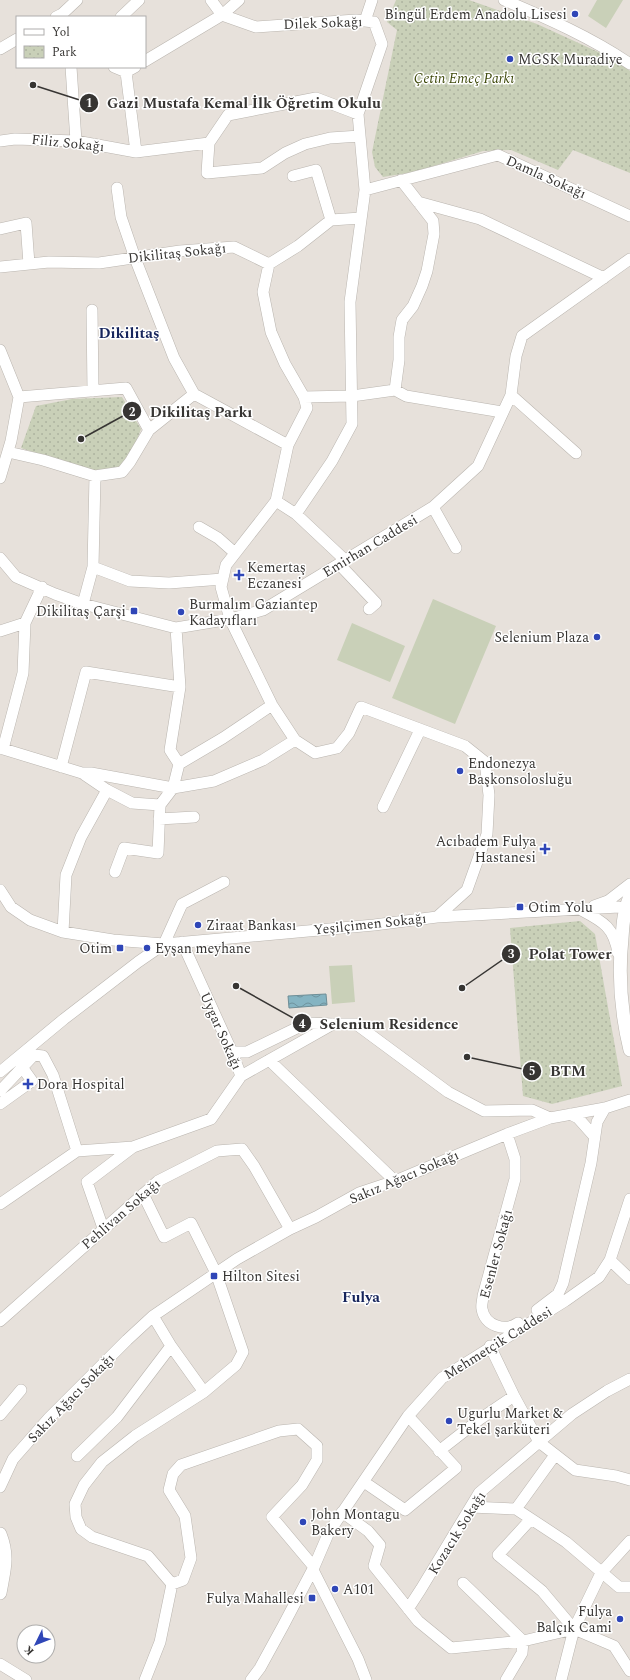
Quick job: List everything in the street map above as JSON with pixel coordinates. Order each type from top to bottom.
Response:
[{"type":"main road","points":[[630,896],[619,961],[620,991],[627,1021],[630,1050]]},
{"type":"main road","points":[[0,1534],[5,1548],[5,1565],[0,1593]]},
{"type":"street","points":[[61,16],[76,0]]},
{"type":"street","points":[[122,16],[139,0]]},
{"type":"street","points":[[211,0],[222,15]]},
{"type":"street","points":[[146,60],[222,15],[239,0]]},
{"type":"street","points":[[365,21],[372,0]]},
{"type":"street","points":[[504,0],[576,34],[630,64]]},
{"type":"street","name":"Dilek Sokağı","points":[[222,15],[256,27],[319,21],[356,20],[374,22],[382,44],[358,114],[365,190]]},
{"type":"street","points":[[0,49],[16,40]]},
{"type":"street","points":[[71,68],[76,141]]},
{"type":"street","points":[[120,68],[131,70],[136,152]]},
{"type":"street","points":[[358,114],[316,98],[228,115],[209,143],[207,173],[262,168],[285,153],[305,144],[330,138],[360,136]]},
{"type":"street","name":"Filiz Sokağı","points":[[0,141],[15,139],[76,141],[136,152],[209,143]]},
{"type":"street","name":"Damla Sokağı","points":[[365,190],[498,155],[630,216]]},
{"type":"street","points":[[293,176],[316,170],[330,220]]},
{"type":"street","points":[[395,390],[399,360],[399,337],[402,320],[413,306],[422,286],[427,271],[434,234],[433,221],[401,180]]},
{"type":"street","points":[[117,188],[121,217],[135,258],[174,358],[194,394],[288,445]]},
{"type":"street","points":[[296,514],[332,461],[352,424],[350,302],[365,190]]},
{"type":"street","points":[[418,202],[480,219],[604,278]]},
{"type":"street","points":[[361,218],[330,220],[298,246],[269,264],[263,292],[272,332],[285,364],[304,397],[307,408],[288,445],[276,501],[226,565],[221,587],[230,619],[272,705],[295,740],[315,753],[337,748],[349,733],[361,707],[465,746],[485,762],[489,795],[487,834],[466,890],[438,917]]},
{"type":"street","points":[[0,229],[26,223],[29,264]]},
{"type":"street","name":"Dikilitaş Sokağı","points":[[0,267],[49,262],[99,263],[180,251],[234,247],[269,264]]},
{"type":"street","name":"Emirhan Caddesi","points":[[0,558],[16,577],[82,604],[176,628],[230,619],[263,610],[433,507],[478,466],[510,394],[516,356],[522,336],[542,320],[630,259]]},
{"type":"street","points":[[92,310],[93,391]]},
{"type":"street","points":[[0,350],[19,398],[11,441],[0,478]]},
{"type":"street","points":[[19,398],[126,388],[149,430]]},
{"type":"street","points":[[304,397],[352,396],[395,390],[406,396],[502,412]]},
{"type":"street","points":[[8,452],[43,460],[95,476],[122,472],[130,462],[149,430],[194,394]]},
{"type":"street","points":[[510,394],[576,453]]},
{"type":"street","points":[[0,437],[11,441]]},
{"type":"street","points":[[82,604],[93,567],[95,476]]},
{"type":"street","points":[[276,501],[296,514],[342,562],[376,603],[369,609]]},
{"type":"street","points":[[433,507],[456,548]]},
{"type":"street","points":[[199,527],[218,538],[235,554]]},
{"type":"street","points":[[93,567],[130,581],[169,583],[223,579]]},
{"type":"street","points":[[42,587],[25,623],[23,673],[2,749],[82,774],[107,790],[132,803],[160,805]]},
{"type":"street","points":[[0,631],[25,623]]},
{"type":"street","points":[[176,628],[180,687],[170,750],[179,764]]},
{"type":"street","points":[[61,767],[86,672],[180,687]]},
{"type":"street","points":[[115,872],[124,848],[158,853],[160,805],[172,788],[179,764],[223,738],[272,705]]},
{"type":"street","points":[[383,807],[420,730]]},
{"type":"street","points":[[82,774],[91,773],[172,788],[214,781],[263,760],[295,740]]},
{"type":"street","points":[[63,932],[66,875],[81,837],[107,790]]},
{"type":"street","points":[[159,819],[194,817]]},
{"type":"street","points":[[0,1070],[138,962],[164,944],[182,904],[224,882]]},
{"type":"street","name":"Yeşilçimen Sokağı","points":[[582,910],[608,901],[630,884]]},
{"type":"street","name":"Yeşilçimen Sokağı","points":[[0,890],[11,906],[30,920],[63,932],[113,940],[164,944],[438,917],[619,907],[627,908]]},
{"type":"street","points":[[582,910],[596,917],[607,926],[616,939],[619,961]]},
{"type":"street","name":"Uygar Sokağı","points":[[77,1151],[132,1147],[211,1119],[241,1076],[232,1052],[182,942]]},
{"type":"street","points":[[232,1052],[247,1052],[307,1023],[356,1024],[448,1092],[484,1111],[532,1110],[550,1118]]},
{"type":"street","points":[[241,1076],[332,1024]]},
{"type":"street","points":[[0,1091],[34,1055],[43,1056],[53,1075],[77,1151],[0,1204]]},
{"type":"street","points":[[269,1060],[395,1181]]},
{"type":"street","points":[[0,1104],[32,1081],[22,1067]]},
{"type":"street","name":"Sakız Ağacı Sokağı","points":[[0,1487],[13,1459],[48,1418],[153,1316],[216,1273],[290,1229],[359,1194],[395,1181],[507,1134],[550,1118],[605,1108],[630,1100]]},
{"type":"street","points":[[561,1297],[591,1163],[597,1122],[605,1108]]},
{"type":"street","points":[[570,1114],[578,1118],[594,1136]]},
{"type":"street","name":"Esenler Sokağı","points":[[507,1134],[515,1159],[515,1179],[483,1296],[482,1309],[486,1318],[492,1325],[501,1328],[511,1328],[561,1297]]},
{"type":"street","points":[[103,1228],[87,1182],[132,1147]]},
{"type":"street","name":"Pehlivan Sokağı","points":[[0,1321],[158,1180],[217,1151],[242,1149],[254,1166],[290,1229]]},
{"type":"street","points":[[143,1194],[164,1237],[191,1223],[216,1273],[243,1352],[236,1365],[204,1392],[135,1436],[102,1462],[84,1485],[75,1504],[76,1517],[81,1529],[92,1537],[148,1556],[172,1584]]},
{"type":"street","name":"Mehmetçik Caddesi","points":[[251,1680],[260,1668],[314,1568],[329,1532],[408,1416],[442,1378],[561,1297],[599,1277],[610,1260],[630,1200]]},
{"type":"street","name":"Mehmetçik Caddesi","points":[[624,1217],[630,1206]]},
{"type":"street","points":[[610,1260],[630,1279]]},
{"type":"street","points":[[153,1316],[171,1346],[204,1392]]},
{"type":"street","points":[[78,1456],[117,1417],[171,1346]]},
{"type":"street","points":[[490,1346],[514,1396],[539,1442],[575,1470],[616,1476],[630,1480]]},
{"type":"street","name":"Kozacık Sokağı","points":[[408,1609],[479,1493],[572,1414],[606,1392],[630,1379]]},
{"type":"street","points":[[0,1415],[21,1390]]},
{"type":"street","points":[[439,1451],[480,1419],[514,1396]]},
{"type":"street","points":[[364,1482],[405,1510],[456,1468],[408,1416]]},
{"type":"street","points":[[172,1584],[183,1580],[191,1558],[185,1516],[168,1490],[173,1474],[181,1465],[279,1430],[298,1429],[317,1446],[317,1460],[302,1485],[272,1517],[314,1568],[358,1659],[366,1680]]},
{"type":"street","points":[[516,1509],[555,1455]]},
{"type":"street","points":[[471,1507],[516,1509],[566,1542],[600,1573],[619,1587],[630,1587]]},
{"type":"street","points":[[342,1512],[368,1531],[380,1545],[374,1566],[408,1609],[418,1621],[451,1648],[523,1641],[574,1629]]},
{"type":"street","points":[[531,1519],[498,1555],[542,1590],[574,1629],[614,1646],[630,1671]]},
{"type":"street","points":[[561,1680],[574,1629],[600,1573],[630,1541]]},
{"type":"street","points":[[463,1583],[523,1641]]},
{"type":"street","points":[[146,1680],[160,1642],[172,1584]]},
{"type":"street","points":[[506,1680],[522,1653],[523,1641]]},
{"type":"street","points":[[0,1664],[26,1680]]},
{"type":"green space","name":"Çetin Emeç Parkı","points":[[396,0],[469,0],[537,24],[618,61],[630,71],[630,173],[573,150],[558,170],[511,150],[483,151],[414,172],[383,177],[375,167],[372,152],[397,30],[387,22]]},
{"type":"green space","points":[[597,0],[623,0],[606,28],[588,16]]},
{"type":"green space","points":[[122,397],[141,429],[128,464],[97,473],[21,448],[36,406],[72,399]]},
{"type":"green space","points":[[433,599],[496,626],[455,724],[392,698]]},
{"type":"green space","points":[[352,623],[405,646],[390,682],[337,660]]},
{"type":"green space","points":[[580,921],[595,934],[622,1086],[552,1104],[523,1096],[510,928]]},
{"type":"green space","points":[[352,965],[355,1002],[332,1004],[329,966]]},
{"type":"water","points":[[326,994],[327,1005],[289,1008],[288,996]]},
{"type":"place","name":"Bingül Erdem Anadolu Lisesi","points":[[575,14]]},
{"type":"place","name":"MGSK Muradiye","points":[[510,59]]},
{"type":"place","name":"Gazi Mustafa Kemal İlk Öğretim Okulu","points":[[33,85]]},
{"type":"place","name":"Dikilitaş Parkı","points":[[81,439]]},
{"type":"place","name":"Kemertaş Eczanesi","points":[[239,575]]},
{"type":"place","name":"Dikilitaş Çarşi","points":[[134,611]]},
{"type":"place","name":"Burmalım Gaziantep Kadayıfları","points":[[181,612]]},
{"type":"place","name":"Selenium Plaza","points":[[597,637]]},
{"type":"place","name":"Endonezya Başkonsolosluğu","points":[[460,771]]},
{"type":"place","name":"Acıbadem Fulya Hastanesi","points":[[545,849]]},
{"type":"place","name":"Otim Yolu","points":[[520,907]]},
{"type":"place","name":"Ziraat Bankası","points":[[198,925]]},
{"type":"place","name":"Otim","points":[[120,948]]},
{"type":"place","name":"Eyşan meyhane","points":[[147,948]]},
{"type":"place","name":"Selenium Residence","points":[[236,986]]},
{"type":"place","name":"Polat Tower","points":[[462,988]]},
{"type":"place","name":"BTM","points":[[467,1057]]},
{"type":"place","name":"Dora Hospital","points":[[28,1084]]},
{"type":"place","name":"Hilton Sitesi","points":[[214,1276]]},
{"type":"place","name":"Ugurlu Market & Tekel şarküteri","points":[[449,1421]]},
{"type":"place","name":"John Montagu Bakery","points":[[303,1522]]},
{"type":"place","name":"A101","points":[[335,1589]]},
{"type":"place","name":"Fulya Mahallesi","points":[[312,1598]]},
{"type":"place","name":"Fulya Balçık Cami","points":[[620,1619]]},
{"type":"district","name":"Dikilitaş","points":[[129,333]]},
{"type":"district","name":"Fulya","points":[[361,1297]]}]
